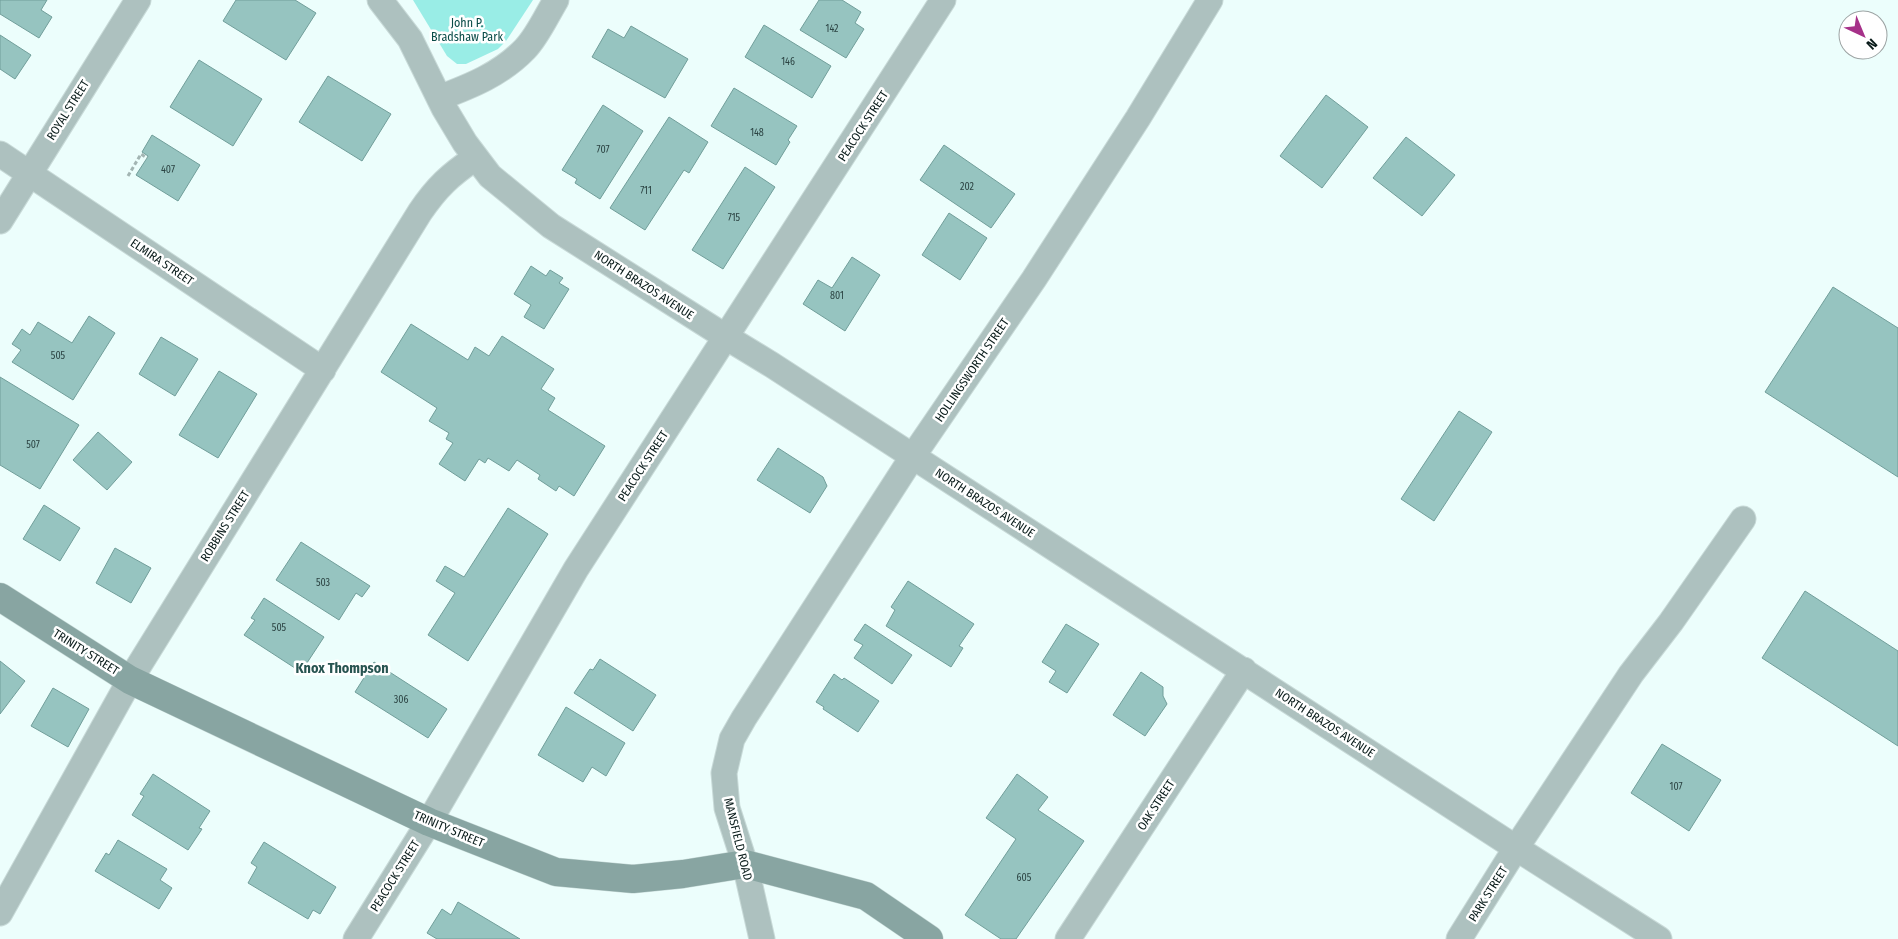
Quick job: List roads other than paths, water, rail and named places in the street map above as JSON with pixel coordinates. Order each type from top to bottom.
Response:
[{"type":"street","name":"ROYAL STREET","points":[[0,221],[28,173],[138,0]]},
{"type":"street","name":"NORTH BRAZOS AVENUE","points":[[380,0],[410,38],[439,98],[475,158],[490,176],[551,226],[772,365],[1659,939]]},
{"type":"street","points":[[439,98],[479,82],[504,68],[526,48],[556,0]]},
{"type":"street","name":"PEACOCK STREET","points":[[356,939],[429,822],[576,569],[943,0]]},
{"type":"street","name":"HOLLINGSWORTH STREET","points":[[732,739],[913,456],[1034,279],[1138,118],[1210,0]]},
{"type":"street","name":"ELMIRA STREET","points":[[0,154],[323,370]]},
{"type":"street","name":"ROBBINS STREET","points":[[0,913],[130,680],[420,212],[434,190],[452,174],[475,158]]},
{"type":"street","name":"PARK STREET","points":[[1459,939],[1516,848],[1631,674],[1671,622],[1743,519]]},
{"type":"street","name":"TRINITY STREET","points":[[0,597],[130,680],[429,822],[556,872],[633,879],[683,874],[745,864],[866,896],[929,939]]},
{"type":"street","name":"OAK STREET","points":[[1068,939],[1244,670]]},
{"type":"street","name":"MANSFIELD ROAD","points":[[732,739],[724,772],[727,808],[745,864],[762,939]]},
{"type":"district","name":"Knox Thompson","points":[[342,668]]},
{"type":"park label","name":"John P. Bradshaw Park","points":[[467,30]]}]
